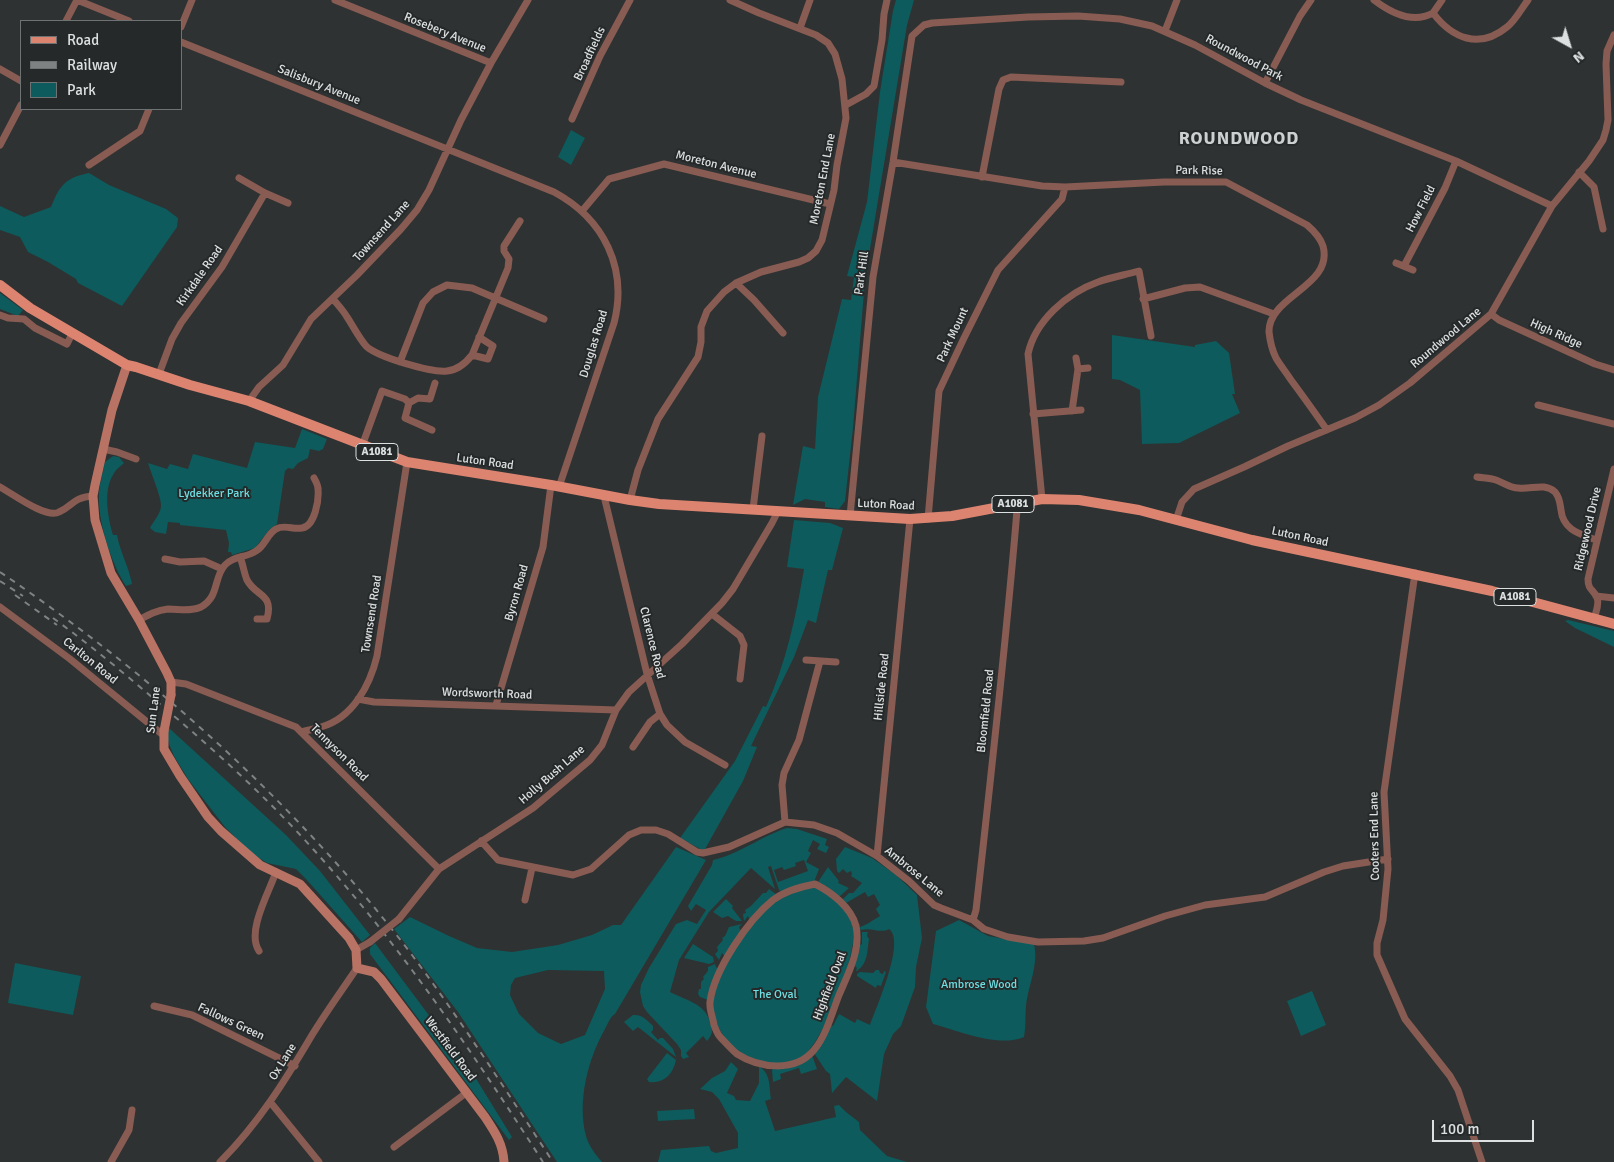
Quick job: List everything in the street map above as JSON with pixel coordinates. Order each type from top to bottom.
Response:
[{"type":"main road","name":"A1081","points":[[0,285],[30,308],[127,365],[159,374]]},
{"type":"main road","name":"Luton Road","points":[[159,374],[190,385],[249,401],[407,462],[555,486],[604,496],[630,500],[753,510],[910,519],[952,516],[1042,499],[1079,500],[1116,505],[1252,540],[1492,591],[1614,624]]},
{"type":"street","points":[[67,20],[77,0],[127,20]]},
{"type":"street","points":[[182,25],[192,0]]},
{"type":"street","name":"Rosebery Avenue","points":[[335,0],[491,64]]},
{"type":"street","name":"Townsend Lane","points":[[249,401],[259,387],[282,364],[311,319],[333,299],[417,210],[429,190],[491,64],[528,0]]},
{"type":"street","name":"Broadfields","points":[[572,119],[600,56],[630,0]]},
{"type":"street","name":"Moreton End Lane","points":[[630,500],[638,470],[658,419],[698,357],[702,342],[701,327],[707,311],[724,292],[736,283],[761,272],[800,262],[812,256],[822,240],[834,190],[846,118],[846,105],[842,79],[831,47],[824,40],[800,28],[730,0]]},
{"type":"street","points":[[800,28],[810,0]]},
{"type":"street","points":[[846,105],[866,94],[874,86],[887,0]]},
{"type":"street","points":[[1165,30],[1177,0]]},
{"type":"street","points":[[1265,83],[1300,16],[1311,0]]},
{"type":"street","points":[[1374,0],[1392,12],[1411,18],[1423,18],[1433,13],[1442,0]]},
{"type":"street","points":[[1433,13],[1455,35],[1478,40],[1492,36],[1508,27],[1528,0]]},
{"type":"street","name":"Roundwood Park","points":[[912,36],[924,25],[932,23],[1028,17],[1078,16],[1120,19],[1152,26],[1165,30],[1301,100],[1456,161],[1552,206]]},
{"type":"street","name":"Park Hill","points":[[850,516],[873,277],[912,36]]},
{"type":"street","name":"Roundwood Lane","points":[[1176,520],[1182,502],[1194,489],[1355,418],[1391,398],[1491,314],[1552,206],[1589,161],[1603,140],[1611,120],[1606,64],[1607,51],[1614,36]]},
{"type":"street","name":"Salisbury Avenue","points":[[182,42],[448,149]]},
{"type":"street","points":[[0,69],[20,80]]},
{"type":"street","points":[[982,177],[1003,80],[1011,77],[1122,82]]},
{"type":"street","points":[[0,145],[20,107]]},
{"type":"street","points":[[89,166],[140,132],[149,110]]},
{"type":"street","name":"Douglas Road","points":[[448,149],[554,192],[582,211],[601,233],[608,246],[616,273],[618,301],[614,323],[555,486]]},
{"type":"street","name":"How Field","points":[[1404,266],[1445,188],[1456,161]]},
{"type":"street","name":"Park Rise","points":[[893,162],[1042,186],[1226,182],[1307,225],[1314,230],[1322,243],[1324,250],[1322,265],[1316,276],[1274,314]]},
{"type":"street","name":"Moreton Avenue","points":[[582,211],[609,178],[664,164],[830,204]]},
{"type":"street","points":[[1580,172],[1594,187],[1603,229]]},
{"type":"street","points":[[239,178],[265,193],[288,203]]},
{"type":"street","name":"Park Mount","points":[[928,519],[939,391],[998,270],[1062,199],[1065,187]]},
{"type":"street","name":"Kirkdale Road","points":[[159,374],[172,339],[181,323],[222,267],[265,193]]},
{"type":"street","points":[[333,299],[346,314],[365,345],[376,353],[400,362],[445,372],[459,368],[472,355],[510,263],[504,251],[504,246],[520,221]]},
{"type":"street","points":[[1396,263],[1412,270]]},
{"type":"street","points":[[1042,499],[1028,354],[1034,335],[1063,302],[1077,292],[1096,282],[1139,272],[1151,336]]},
{"type":"street","points":[[736,283],[783,333]]},
{"type":"street","points":[[400,362],[423,304],[440,287],[454,284],[472,288],[544,319]]},
{"type":"street","points":[[1143,299],[1185,288],[1200,287],[1274,314],[1269,329],[1270,344],[1276,358],[1327,430]]},
{"type":"street","points":[[24,319],[30,308]]},
{"type":"street","name":"High Ridge","points":[[1491,314],[1499,320],[1595,364],[1614,370]]},
{"type":"street","points":[[0,315],[15,320],[24,319],[35,328],[67,344],[72,334]]},
{"type":"street","points":[[472,355],[488,359],[493,346],[479,336]]},
{"type":"street","points":[[1072,411],[1078,369],[1076,358]]},
{"type":"street","name":"Sun Lane","points":[[127,365],[112,410],[93,496],[95,520],[111,573],[167,672],[172,695],[164,733],[164,749],[180,776],[220,831],[247,856],[260,865],[300,884],[349,938],[356,950]]},
{"type":"street","points":[[1078,369],[1088,368]]},
{"type":"street","points":[[432,430],[405,418],[409,403],[418,398],[430,399],[436,383]]},
{"type":"street","points":[[362,446],[382,391],[404,399],[409,403]]},
{"type":"street","points":[[1538,405],[1614,424]]},
{"type":"street","points":[[1033,414],[1081,410]]},
{"type":"street","points":[[753,510],[762,436]]},
{"type":"street","points":[[103,449],[136,459]]},
{"type":"street","name":"Townsend Road","points":[[301,732],[321,727],[336,720],[350,709],[370,680],[377,656],[407,462]]},
{"type":"street","name":"Ridgewood Drive","points":[[1594,620],[1598,602],[1589,587],[1588,579],[1614,469]]},
{"type":"street","points":[[1477,477],[1495,480],[1518,488],[1538,486],[1550,489],[1560,501],[1561,514],[1565,524],[1573,531],[1596,540]]},
{"type":"street","points":[[139,620],[156,611],[167,609],[192,610],[203,606],[214,594],[222,569],[228,562],[258,550],[277,528],[301,529],[309,524],[313,519],[318,495],[318,487],[314,478]]},
{"type":"street","name":"Byron Road","points":[[496,706],[543,547],[555,486]]},
{"type":"street","points":[[0,487],[48,514],[59,512],[82,497],[93,496]]},
{"type":"street","name":"Clarence Road","points":[[604,496],[647,674],[660,714],[667,725],[685,742],[725,764]]},
{"type":"street","name":"Bloomfield Road","points":[[973,920],[976,910],[997,723],[1012,572],[1016,503]]},
{"type":"street","points":[[1605,504],[1614,506]]},
{"type":"street","name":"Holly Bush Lane","points":[[356,950],[370,942],[399,919],[439,869],[543,801],[561,783],[590,760],[602,745],[616,710],[629,692],[682,644],[712,614],[733,589],[778,511]]},
{"type":"street","name":"Hillside Road","points":[[877,856],[910,519]]},
{"type":"street","points":[[240,557],[247,580],[270,606],[271,620],[257,619]]},
{"type":"street","points":[[165,559],[180,562],[204,561],[222,569]]},
{"type":"street","name":"Cooters End Lane","points":[[1415,574],[1397,690],[1383,800],[1388,859],[1386,899],[1376,949],[1377,959],[1405,1019],[1450,1076],[1458,1090],[1482,1162]]},
{"type":"street","points":[[1596,596],[1614,598]]},
{"type":"street","name":"Carlton Road","points":[[0,607],[70,658],[164,733]]},
{"type":"street","points":[[712,614],[743,640],[740,679]]},
{"type":"street","points":[[806,660],[836,662]]},
{"type":"street","points":[[785,822],[782,785],[784,773],[799,740],[820,661]]},
{"type":"street","name":"Tennyson Road","points":[[170,682],[186,684],[296,727],[439,869]]},
{"type":"street","name":"Wordsworth Road","points":[[358,699],[374,702],[616,710]]},
{"type":"street","points":[[633,747],[650,722],[660,714]]},
{"type":"street","name":"Ambrose Lane","points":[[481,841],[498,860],[569,875],[583,873],[595,866],[629,835],[640,830],[656,830],[668,834],[697,852],[714,852],[785,822],[814,825],[838,834],[877,856],[910,881],[934,905],[973,920],[984,929],[1008,937],[1032,941],[1084,941],[1097,939],[1197,907],[1265,897],[1343,866],[1388,859]]},
{"type":"street","points":[[525,900],[532,868]]},
{"type":"street","points":[[259,951],[255,945],[255,929],[276,872]]},
{"type":"street","name":"Highfield Oval","points":[[815,884],[825,889],[844,905],[856,926],[856,943],[855,958],[826,1028],[812,1052],[806,1058],[788,1065],[766,1065],[736,1052],[717,1034],[710,1004],[719,976],[741,935],[773,900],[789,890],[815,884]]},
{"type":"street","points":[[356,950],[357,968]]},
{"type":"street","name":"Ox Lane","points":[[220,1162],[236,1146],[270,1103],[295,1066],[312,1034],[357,968]]},
{"type":"street","name":"Westfield Road","points":[[357,968],[374,972],[381,979],[496,1135],[502,1147],[504,1162]]},
{"type":"street","name":"Fallows Green","points":[[154,1006],[192,1015],[295,1066]]},
{"type":"street","points":[[394,1148],[466,1093]]},
{"type":"street","points":[[270,1103],[319,1162]]},
{"type":"street","points":[[111,1162],[129,1130],[132,1110]]},
{"type":"green space","points":[[896,0],[914,0],[907,25],[865,279],[845,501],[839,509],[825,507],[825,502],[805,499],[793,505],[803,446],[815,449],[818,397],[842,299],[851,300],[854,277],[847,276],[867,202],[880,92]]},
{"type":"green space","points":[[571,130],[585,138],[571,165],[558,157]]},
{"type":"green space","points":[[89,173],[109,185],[166,209],[178,218],[177,227],[122,306],[78,283],[76,279],[28,252],[20,237],[0,230],[0,206],[24,217],[51,207],[57,193],[64,184],[74,177]]},
{"type":"green space","points":[[0,293],[23,310],[18,316],[0,309]]},
{"type":"green space","points":[[1112,335],[1195,347],[1195,345],[1216,341],[1229,353],[1235,394],[1232,394],[1240,413],[1179,443],[1142,444],[1140,390],[1120,380],[1112,379]]},
{"type":"green space","name":"Lydekker Park","points":[[302,429],[327,439],[323,449],[319,451],[310,449],[308,458],[298,463],[293,469],[288,468],[285,471],[277,524],[269,530],[255,548],[232,555],[231,552],[228,552],[229,543],[226,530],[168,522],[166,534],[155,532],[150,528],[161,509],[161,503],[148,463],[167,469],[170,464],[188,469],[193,454],[247,468],[255,442],[295,448]]},
{"type":"green space","points":[[113,456],[119,457],[124,463],[115,471],[110,481],[107,497],[108,513],[113,535],[117,535],[131,578],[132,584],[126,586],[110,554],[100,515],[99,488],[105,462]]},
{"type":"green space","points":[[794,520],[830,523],[843,528],[832,570],[828,570],[816,623],[808,620],[794,657],[751,746],[757,747],[743,781],[704,851],[680,838],[735,761],[763,706],[766,707],[773,690],[798,604],[804,569],[787,567]]},
{"type":"green space","points":[[1568,620],[1614,631],[1614,647],[1575,628],[1565,621]]},
{"type":"green space","points":[[169,728],[286,835],[320,871],[370,935],[362,942],[296,869],[267,863],[251,853],[225,827],[188,779],[174,756],[167,736]]},
{"type":"green space","points":[[787,828],[797,829],[827,839],[825,845],[829,847],[826,853],[817,849],[820,844],[813,840],[808,851],[811,853],[806,862],[819,869],[814,882],[782,892],[779,890],[771,866],[768,867],[775,889],[751,868],[709,912],[679,960],[670,992],[704,1010],[712,1028],[707,1041],[703,1036],[686,1053],[689,1057],[683,1059],[677,1044],[643,1006],[640,992],[641,985],[649,968],[676,924],[687,920],[697,924],[706,910],[696,904],[691,911],[688,906],[712,865],[713,860],[732,854],[777,831]],"holes":[[[804,860],[808,871],[778,882],[774,870],[782,867],[784,870],[796,866],[795,863]]]},
{"type":"green space","points":[[676,847],[706,860],[615,1014],[612,1016],[599,1041],[589,1067],[584,1095],[584,1123],[589,1143],[602,1162],[557,1162],[458,1012],[394,929],[410,917],[477,948],[512,952],[558,945],[592,935],[613,925],[621,925]],"holes":[[[548,970],[604,971],[605,989],[585,1035],[561,1044],[538,1033],[519,1014],[510,995],[511,985],[515,978]]]},
{"type":"green space","points":[[845,847],[872,858],[896,875],[917,895],[922,938],[916,967],[915,987],[901,1026],[893,1034],[884,1054],[877,1101],[846,1077],[832,1093],[830,1074],[814,1053],[830,1024],[833,1026],[839,1014],[855,1023],[857,1019],[870,1025],[888,975],[894,947],[893,936],[889,929],[882,931],[858,928],[880,916],[876,909],[880,905],[874,894],[868,897],[865,892],[846,903],[842,900],[849,893],[853,893],[862,883],[851,876],[851,871],[847,873],[843,869],[839,873],[837,871],[836,859]]},
{"type":"green space","points":[[828,867],[839,881],[838,883],[849,888],[839,897],[818,882]]},
{"type":"green space","name":"The Oval","points":[[812,886],[838,902],[851,921],[853,940],[844,978],[827,1021],[807,1053],[798,1060],[783,1063],[766,1062],[750,1058],[736,1050],[719,1028],[713,1007],[716,988],[736,947],[755,921],[779,900]]},
{"type":"green space","points":[[769,889],[777,895],[750,921],[748,916],[744,921],[743,914],[746,913],[745,910]]},
{"type":"green space","points":[[726,899],[733,906],[732,908],[742,921],[736,921],[728,916],[722,918],[713,912]]},
{"type":"green space","name":"Ambrose Wood","points":[[959,920],[988,936],[1034,944],[1035,960],[1027,998],[1024,1037],[1014,1040],[991,1040],[933,1024],[926,1007],[936,931]]},
{"type":"green space","points":[[742,924],[739,927],[741,932],[725,957],[722,953],[719,960],[715,954],[718,951],[717,947],[723,940],[722,938],[729,927]]},
{"type":"green space","points":[[862,932],[868,932],[867,953],[861,968],[856,971],[857,968],[854,965],[858,946],[862,944]]},
{"type":"green space","points":[[375,943],[475,1077],[512,1137],[509,1140],[370,954],[370,948]]},
{"type":"green space","points":[[693,944],[713,957],[714,962],[709,964],[684,958]]},
{"type":"green space","points":[[15,963],[81,976],[73,1015],[8,1003]]},
{"type":"green space","points":[[715,964],[718,971],[708,1000],[700,997],[698,994],[708,967]]},
{"type":"green space","points":[[876,970],[883,974],[884,971],[886,972],[881,986],[877,985],[876,988],[857,976],[860,972],[873,973]]},
{"type":"green space","points":[[1312,991],[1326,1025],[1301,1036],[1287,1001]]},
{"type":"green space","points":[[633,1015],[642,1016],[649,1022],[653,1026],[651,1032],[658,1040],[663,1038],[673,1049],[676,1057],[638,1027],[633,1031],[624,1022]]},
{"type":"green space","points":[[667,1053],[676,1060],[673,1070],[663,1080],[649,1082],[647,1079]]},
{"type":"green space","points":[[812,1055],[817,1069],[801,1074],[799,1068],[780,1074],[781,1079],[773,1082],[772,1070],[774,1068]]},
{"type":"green space","points":[[731,1062],[738,1069],[727,1093],[734,1096],[736,1100],[750,1101],[759,1083],[759,1066],[766,1073],[771,1099],[765,1101],[775,1131],[836,1117],[834,1106],[839,1105],[859,1122],[860,1130],[887,1156],[907,1162],[658,1162],[661,1150],[709,1146],[711,1151],[716,1153],[738,1148],[738,1133],[719,1099],[712,1092],[700,1089],[712,1078],[725,1071]]},
{"type":"green space","points":[[694,1109],[695,1119],[658,1121],[657,1111]]},
{"type":"railway","points":[[0,572],[114,655],[169,700],[273,796],[321,847],[368,900],[431,980],[553,1162]]},
{"type":"railway","points":[[0,581],[23,596]]},
{"type":"railway","points":[[15,595],[57,625]]},
{"type":"railway","points":[[53,618],[112,663],[206,744],[243,777],[296,830],[345,886],[406,961],[490,1081],[543,1162]]},
{"type":"district","name":"ROUNDWOOD","points":[[1239,139]]}]
